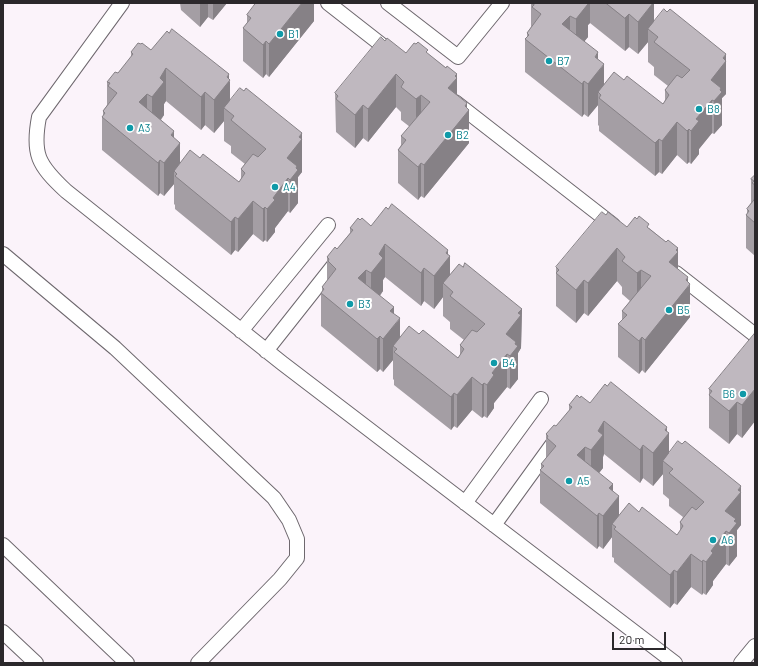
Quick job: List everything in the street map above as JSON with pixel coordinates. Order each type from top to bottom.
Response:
[{"type":"street","points":[[122,3],[39,117],[35,138],[38,156],[49,176],[266,351],[675,663]]},
{"type":"street","points":[[328,3],[402,61]]},
{"type":"street","points":[[388,3],[458,57],[502,3]]},
{"type":"street","points":[[446,95],[623,232]]},
{"type":"street","points":[[241,331],[328,225]]},
{"type":"street","points":[[266,351],[347,248]]},
{"type":"street","points":[[3,254],[115,348],[274,498],[289,520],[297,539],[297,558],[280,579],[198,663]]},
{"type":"street","points":[[667,266],[755,335]]},
{"type":"street","points":[[465,503],[541,399]]},
{"type":"street","points":[[494,525],[565,426]]},
{"type":"street","points":[[3,545],[127,663]]},
{"type":"street","points":[[3,632],[36,663]]},
{"type":"street","points":[[741,663],[755,646]]},
{"type":"building","points":[[256,3],[302,3],[269,44],[266,41],[263,45],[243,28],[251,18],[247,15]]},
{"type":"building","points":[[531,3],[588,4],[576,19],[570,16],[562,24],[598,52],[595,57],[604,64],[588,84],[584,81],[582,84],[525,39],[529,35],[527,33],[541,14],[532,7],[534,5]]},
{"type":"building","points":[[606,3],[653,3],[638,22],[629,14],[625,18]]},
{"type":"building","points":[[664,9],[667,12],[670,9],[726,54],[723,58],[726,61],[711,80],[721,88],[720,90],[722,92],[714,101],[712,100],[696,119],[699,121],[691,131],[689,129],[687,131],[677,122],[662,141],[659,139],[655,143],[599,98],[601,95],[598,92],[614,72],[624,80],[627,76],[663,104],[669,95],[665,90],[677,75],[682,78],[690,70],[654,42],[658,37],[648,29]]},
{"type":"building","points":[[172,29],[229,74],[227,77],[230,80],[214,100],[205,92],[201,97],[166,68],[160,78],[164,82],[152,97],[147,94],[139,102],[174,131],[171,135],[180,143],[164,163],[160,160],[158,163],[102,117],[105,113],[103,111],[117,93],[108,86],[110,83],[107,82],[115,72],[118,73],[133,54],[131,52],[138,43],[142,43],[151,50],[167,31],[169,33]]},
{"type":"building","points":[[381,37],[385,41],[387,38],[406,53],[414,43],[416,44],[418,42],[428,50],[426,52],[446,68],[447,66],[457,74],[455,76],[457,78],[448,88],[467,103],[465,106],[469,110],[424,165],[421,163],[418,167],[398,150],[406,140],[401,136],[430,102],[421,95],[416,99],[401,87],[404,82],[396,74],[368,109],[363,105],[355,115],[336,99],[338,96],[335,93]]},
{"type":"building","points":[[240,88],[244,91],[246,88],[302,133],[299,137],[302,139],[287,158],[297,166],[296,168],[298,170],[290,180],[288,178],[273,198],[275,200],[267,209],[265,207],[263,209],[253,201],[238,219],[235,217],[231,222],[175,176],[177,174],[174,171],[190,150],[200,158],[203,154],[239,182],[245,173],[241,169],[253,154],[258,157],[266,149],[231,120],[234,116],[224,108]]},
{"type":"building","points":[[755,175],[755,185],[752,183],[754,181],[751,179]]},
{"type":"building","points":[[755,199],[755,223],[746,215],[749,211],[747,209]]},
{"type":"building","points":[[392,204],[448,250],[446,253],[450,256],[434,276],[424,268],[421,273],[385,244],[379,254],[383,258],[371,273],[366,270],[358,278],[394,307],[390,311],[400,318],[383,339],[380,336],[377,339],[321,293],[324,289],[322,287],[336,269],[328,261],[329,259],[327,257],[335,247],[337,249],[353,230],[350,228],[358,218],[360,220],[362,218],[371,226],[386,207],[388,209]]},
{"type":"building","points":[[602,212],[606,215],[608,212],[627,227],[635,217],[637,219],[639,216],[649,224],[647,227],[666,242],[668,240],[678,248],[676,250],[678,252],[669,262],[688,277],[686,280],[690,284],[645,340],[642,337],[639,341],[618,324],[627,315],[622,311],[651,276],[641,270],[637,273],[622,261],[625,257],[617,248],[588,283],[584,280],[576,290],[556,273],[559,270],[556,267]]},
{"type":"building","points":[[465,263],[522,309],[518,313],[521,315],[506,334],[516,342],[515,344],[518,346],[510,356],[507,354],[492,373],[494,375],[487,385],[484,383],[482,385],[472,377],[457,395],[454,393],[451,397],[394,352],[397,349],[393,346],[409,326],[419,334],[423,330],[458,358],[464,349],[460,345],[472,330],[477,332],[485,324],[450,296],[453,292],[443,283],[459,264],[463,267]]},
{"type":"building","points":[[755,333],[755,389],[742,405],[737,402],[729,411],[709,395],[712,391],[709,389]]},
{"type":"building","points":[[611,382],[667,427],[665,430],[669,433],[653,453],[643,445],[640,450],[604,421],[598,431],[603,435],[591,450],[585,447],[577,455],[613,484],[609,488],[619,496],[603,516],[599,513],[597,516],[540,470],[544,466],[541,464],[556,446],[547,438],[548,436],[546,434],[554,425],[556,426],[572,407],[569,405],[577,395],[580,398],[581,396],[590,403],[605,384],[607,386]]},
{"type":"building","points":[[678,441],[682,444],[685,441],[741,486],[738,490],[741,492],[725,511],[736,519],[734,521],[737,523],[729,533],[726,531],[711,551],[713,553],[706,562],[703,560],[702,562],[691,554],[677,572],[674,570],[670,575],[614,529],[616,527],[612,524],[629,503],[639,512],[642,507],[677,535],[683,526],[680,522],[692,507],[696,510],[704,502],[669,473],[673,469],[663,461]]},
{"type":"place","name":"B1","points":[[280,34]]},
{"type":"place","name":"B7","points":[[549,61]]},
{"type":"place","name":"B8","points":[[699,109]]},
{"type":"place","name":"A3","points":[[130,128]]},
{"type":"place","name":"B2","points":[[448,135]]},
{"type":"place","name":"A4","points":[[275,187]]},
{"type":"place","name":"B3","points":[[350,304]]},
{"type":"place","name":"B5","points":[[669,310]]},
{"type":"place","name":"B4","points":[[494,363]]},
{"type":"place","name":"B6","points":[[743,394]]},
{"type":"place","name":"A5","points":[[569,481]]},
{"type":"place","name":"A6","points":[[713,540]]}]
